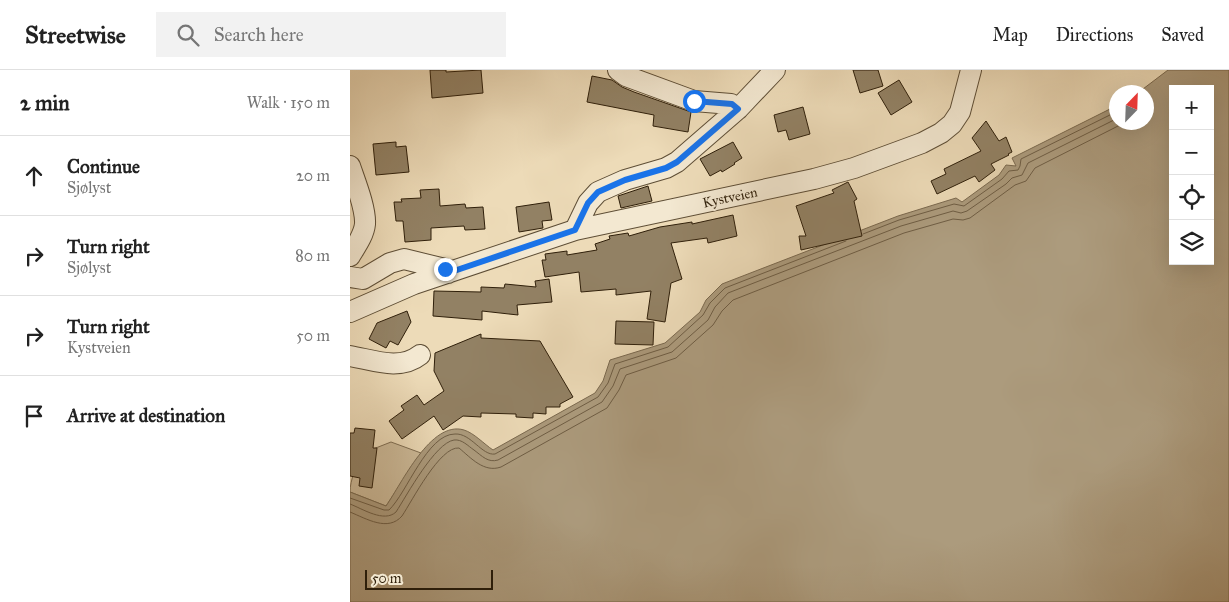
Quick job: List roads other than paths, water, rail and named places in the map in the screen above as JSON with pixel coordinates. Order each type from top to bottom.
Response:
[{"type":"street","points":[[618,70],[626,76],[694,101],[732,104],[738,109]]},
{"type":"street","points":[[575,230],[588,203],[598,192],[625,180],[666,168],[677,162],[738,109],[775,70]]},
{"type":"street","name":"Kystveien","points":[[350,312],[394,292],[575,230],[814,179],[854,168],[922,143],[941,133],[952,124],[960,112],[971,70]]},
{"type":"street","points":[[350,166],[361,199],[365,223],[360,241],[350,256]]},
{"type":"street","points":[[350,277],[362,280],[390,263],[404,259],[445,269],[448,273]]},
{"type":"street","points":[[350,356],[395,364],[413,361],[420,355]]},
{"type":"water","points":[[1168,70],[1229,70],[1229,602],[350,602],[350,492],[386,506],[409,469],[429,444],[440,434],[452,429],[468,431],[493,450],[595,393],[603,381],[610,360],[665,343],[700,312],[706,300],[722,284],[898,216],[956,198],[962,202],[999,175],[1006,165],[1016,166],[1012,158],[1109,110],[1109,130],[1154,130],[1154,85],[1148,85]]}]
